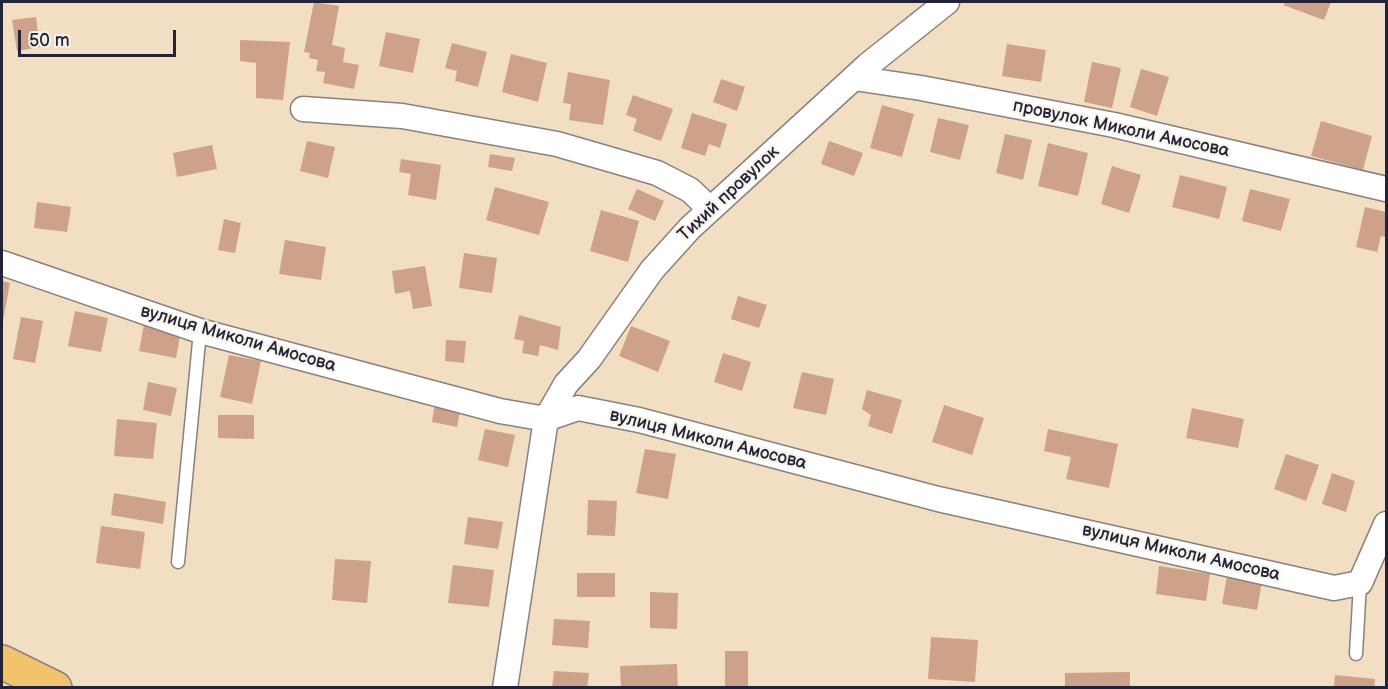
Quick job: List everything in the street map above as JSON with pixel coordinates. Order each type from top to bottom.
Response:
[{"type":"main road","points":[[2,662],[55,687]]},
{"type":"street","name":"Тихий провулок","points":[[546,419],[566,384],[589,359],[652,270],[690,228],[854,78],[947,2]]},
{"type":"street","name":"провулок Миколи Амосова","points":[[854,78],[921,88],[1114,125],[1386,189]]},
{"type":"street","points":[[303,109],[402,116],[557,144],[657,173],[690,190],[710,209]]},
{"type":"street","name":"вулиця Миколи Амосова","points":[[2,263],[200,331],[500,411],[546,419],[578,408],[639,420],[950,501],[1334,588],[1360,583]]},
{"type":"street","points":[[505,687],[546,419]]},
{"type":"street","points":[[1360,583],[1386,524]]},
{"type":"lane","points":[[178,562],[200,331]]},
{"type":"lane","points":[[1356,654],[1360,583]]},
{"type":"building","points":[[314,2],[339,6],[332,45],[345,48],[343,62],[359,65],[354,89],[323,83],[325,72],[316,71],[318,60],[309,58],[310,53],[304,52]]},
{"type":"building","points":[[1285,2],[1331,2],[1324,20],[1283,5]]},
{"type":"building","points":[[36,17],[40,47],[17,51],[12,20]]},
{"type":"building","points":[[386,32],[420,39],[413,73],[379,66]]},
{"type":"building","points":[[240,40],[290,42],[283,100],[256,98],[256,63],[240,61]]},
{"type":"building","points":[[452,43],[487,52],[478,87],[455,81],[457,71],[445,68]]},
{"type":"building","points":[[1007,44],[1046,50],[1041,82],[1002,76]]},
{"type":"building","points":[[511,54],[547,63],[538,102],[502,92]]},
{"type":"building","points":[[1092,62],[1121,68],[1112,108],[1084,102]]},
{"type":"building","points":[[1141,69],[1169,77],[1157,116],[1130,107]]},
{"type":"building","points":[[568,72],[610,80],[603,125],[569,120],[571,104],[563,103]]},
{"type":"building","points":[[721,79],[745,87],[737,111],[713,102]]},
{"type":"building","points":[[633,95],[673,109],[661,141],[633,131],[637,119],[626,115]]},
{"type":"building","points":[[882,105],[914,114],[902,157],[870,148]]},
{"type":"building","points":[[692,113],[727,124],[720,148],[709,144],[705,156],[681,148]]},
{"type":"building","points":[[938,118],[969,125],[960,160],[930,152]]},
{"type":"building","points":[[1321,121],[1372,136],[1363,170],[1311,156]]},
{"type":"building","points":[[1005,134],[1032,140],[1023,180],[996,173]]},
{"type":"building","points":[[307,141],[335,147],[328,178],[300,171]]},
{"type":"building","points":[[829,141],[863,153],[854,176],[821,164]]},
{"type":"building","points":[[1048,143],[1088,153],[1078,196],[1038,186]]},
{"type":"building","points":[[212,145],[217,169],[177,177],[173,153]]},
{"type":"building","points":[[490,154],[515,158],[512,171],[488,167]]},
{"type":"building","points":[[401,159],[441,165],[436,200],[408,195],[411,174],[399,172]]},
{"type":"building","points":[[1112,166],[1141,175],[1129,213],[1101,204]]},
{"type":"building","points":[[1180,175],[1227,187],[1219,219],[1172,207]]},
{"type":"building","points":[[495,187],[549,202],[539,235],[486,220]]},
{"type":"building","points":[[637,189],[664,201],[655,221],[628,209]]},
{"type":"building","points":[[1250,189],[1290,199],[1281,231],[1242,221]]},
{"type":"building","points":[[37,202],[71,207],[67,232],[34,228]]},
{"type":"building","points":[[1365,207],[1386,212],[1386,237],[1381,236],[1377,252],[1356,247]]},
{"type":"building","points":[[601,210],[639,221],[628,262],[590,251]]},
{"type":"building","points":[[224,219],[241,223],[235,253],[218,250]]},
{"type":"building","points":[[285,240],[326,247],[321,280],[279,274]]},
{"type":"building","points":[[464,253],[497,258],[492,293],[459,288]]},
{"type":"building","points":[[425,266],[432,306],[413,309],[410,291],[395,294],[392,271]]},
{"type":"building","points":[[2,281],[10,283],[3,321],[2,321]]},
{"type":"building","points":[[738,296],[767,305],[759,328],[731,319]]},
{"type":"building","points":[[75,311],[108,318],[101,352],[68,346]]},
{"type":"building","points":[[519,315],[561,327],[558,350],[540,345],[538,356],[522,353],[524,341],[514,339]]},
{"type":"building","points":[[21,317],[43,321],[35,363],[13,359]]},
{"type":"building","points":[[145,319],[182,326],[176,358],[139,351]]},
{"type":"building","points":[[631,326],[670,341],[658,372],[619,356]]},
{"type":"building","points":[[446,340],[466,341],[464,363],[445,361]]},
{"type":"building","points":[[723,353],[751,362],[742,391],[714,382]]},
{"type":"building","points":[[229,355],[261,361],[252,404],[220,397]]},
{"type":"building","points":[[802,372],[834,379],[826,415],[793,408]]},
{"type":"building","points":[[148,382],[177,388],[171,416],[143,410]]},
{"type":"building","points":[[867,390],[902,400],[892,434],[868,426],[871,415],[862,409]]},
{"type":"building","points":[[435,402],[461,406],[457,427],[432,422]]},
{"type":"building","points":[[944,405],[984,418],[972,455],[932,442]]},
{"type":"building","points":[[1192,408],[1244,419],[1238,448],[1186,438]]},
{"type":"building","points":[[218,415],[254,415],[254,439],[218,438]]},
{"type":"building","points":[[117,419],[157,423],[153,459],[114,456]]},
{"type":"building","points":[[485,429],[515,435],[508,467],[478,460]]},
{"type":"building","points":[[1048,429],[1118,444],[1109,488],[1066,479],[1071,457],[1044,451]]},
{"type":"building","points":[[645,449],[676,454],[668,499],[636,493]]},
{"type":"building","points":[[1286,454],[1319,465],[1306,501],[1274,489]]},
{"type":"building","points":[[1332,473],[1355,481],[1346,512],[1322,504]]},
{"type":"building","points":[[114,493],[166,502],[163,524],[111,515]]},
{"type":"building","points":[[588,500],[617,501],[615,536],[587,535]]},
{"type":"building","points":[[468,517],[503,522],[498,549],[464,544]]},
{"type":"building","points":[[101,526],[145,532],[140,569],[96,563]]},
{"type":"building","points":[[335,559],[371,561],[367,603],[332,600]]},
{"type":"building","points":[[453,565],[494,570],[489,607],[448,603]]},
{"type":"building","points":[[1159,566],[1210,574],[1206,601],[1156,594]]},
{"type":"building","points":[[1228,570],[1263,576],[1257,610],[1222,604]]},
{"type":"building","points":[[577,573],[615,573],[615,597],[577,597]]},
{"type":"building","points":[[650,592],[678,593],[677,629],[650,628]]},
{"type":"building","points":[[554,619],[590,621],[588,648],[552,645]]},
{"type":"building","points":[[931,637],[978,640],[975,682],[928,679]]},
{"type":"building","points":[[725,651],[748,651],[748,688],[725,688]]},
{"type":"building","points":[[677,664],[678,688],[621,688],[620,666]]},
{"type":"building","points":[[554,671],[589,673],[587,688],[552,688]]},
{"type":"building","points":[[1130,672],[1130,688],[1065,688],[1065,673]]},
{"type":"building","points":[[1335,675],[1375,679],[1374,688],[1334,688]]}]
